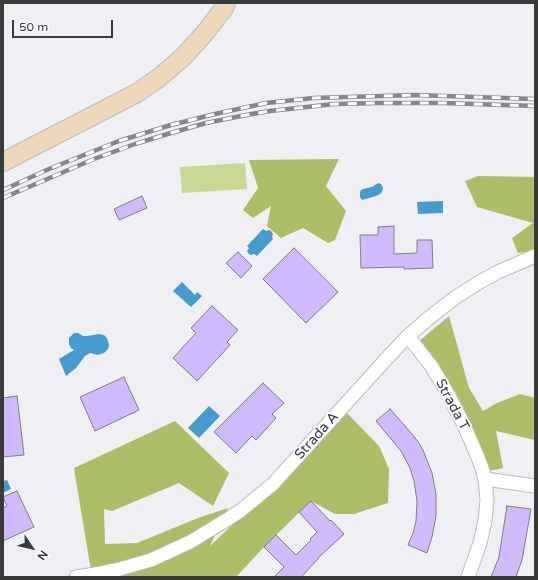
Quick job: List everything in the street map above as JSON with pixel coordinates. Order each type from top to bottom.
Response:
[{"type":"main road","points":[[3,162],[115,105],[160,77],[204,34],[224,8],[226,3]]},
{"type":"street","name":"Strada A","points":[[76,577],[116,570],[166,554],[203,535],[240,510],[282,475],[366,380],[408,336],[430,317],[456,297],[478,283],[498,272],[535,256]]},
{"type":"street","name":"Strada T","points":[[408,336],[432,367],[448,394],[474,448],[485,479],[487,500],[485,521],[480,543],[468,577]]},
{"type":"street","points":[[485,479],[535,486]]},
{"type":"green space","points":[[339,159],[326,186],[346,211],[335,240],[328,243],[303,228],[281,238],[267,226],[271,206],[253,218],[243,210],[258,188],[249,160]]},
{"type":"green space","points":[[245,163],[247,189],[182,193],[180,167]]},
{"type":"green space","points":[[478,176],[535,177],[535,251],[518,253],[512,238],[533,223],[477,207],[465,181]]},
{"type":"green space","points":[[449,316],[469,388],[483,411],[497,403],[520,394],[535,398],[535,440],[496,431],[503,468],[489,471],[417,343]]},
{"type":"green space","points":[[344,410],[379,446],[389,469],[388,503],[354,514],[335,514],[311,501],[236,577],[92,577],[74,468],[175,421],[229,473],[213,506],[179,483],[112,511],[104,509],[105,544],[137,543],[198,518],[228,508],[210,546],[314,447]]},
{"type":"water","points":[[378,183],[381,184],[383,188],[382,192],[376,196],[362,200],[360,197],[361,190],[372,187]]},
{"type":"water","points":[[443,201],[443,213],[418,214],[417,202]]},
{"type":"water","points":[[263,229],[266,231],[271,231],[273,234],[273,239],[257,256],[254,254],[249,254],[247,251],[249,248],[247,246]]},
{"type":"water","points":[[182,282],[195,295],[197,292],[202,296],[191,307],[173,291]]},
{"type":"water","points":[[74,333],[78,333],[83,336],[99,334],[104,335],[107,338],[109,345],[108,349],[104,353],[98,355],[90,353],[85,356],[76,368],[66,376],[59,359],[74,350],[69,344],[69,338]]},
{"type":"water","points":[[209,406],[220,416],[199,438],[188,428]]},
{"type":"water","points":[[7,480],[11,489],[3,493],[3,481]]},
{"type":"building","points":[[142,196],[147,208],[119,220],[114,209]]},
{"type":"building","points":[[394,226],[394,254],[417,253],[417,240],[432,240],[433,268],[361,268],[360,235],[378,235],[378,227]]},
{"type":"building","points":[[294,248],[338,292],[306,323],[263,279]]},
{"type":"building","points":[[238,252],[252,266],[241,278],[226,263]]},
{"type":"building","points":[[212,306],[238,330],[227,342],[230,345],[197,381],[173,358],[196,333],[191,328]]},
{"type":"building","points":[[124,377],[139,410],[95,431],[80,397]]},
{"type":"building","points":[[263,383],[284,403],[272,414],[276,418],[256,440],[252,436],[236,453],[214,432]]},
{"type":"building","points":[[17,396],[24,455],[3,457],[3,398]]},
{"type":"building","points":[[390,409],[419,443],[432,473],[436,494],[436,516],[427,553],[408,545],[416,521],[417,501],[414,481],[410,468],[401,451],[376,421]]},
{"type":"building","points":[[17,491],[34,527],[3,541],[3,508],[7,506],[3,497]]},
{"type":"building","points":[[311,501],[344,534],[318,558],[301,577],[274,577],[284,567],[264,547],[276,535],[296,555],[317,532],[299,512]]},
{"type":"building","points":[[507,506],[531,509],[522,560],[516,577],[491,577],[499,557]]},
{"type":"railway","points":[[3,190],[49,169],[119,141],[171,125],[266,103],[314,98],[415,95],[535,99]]},
{"type":"railway","points":[[3,198],[94,159],[135,144],[206,123],[246,115],[334,104],[443,103],[535,106]]}]
